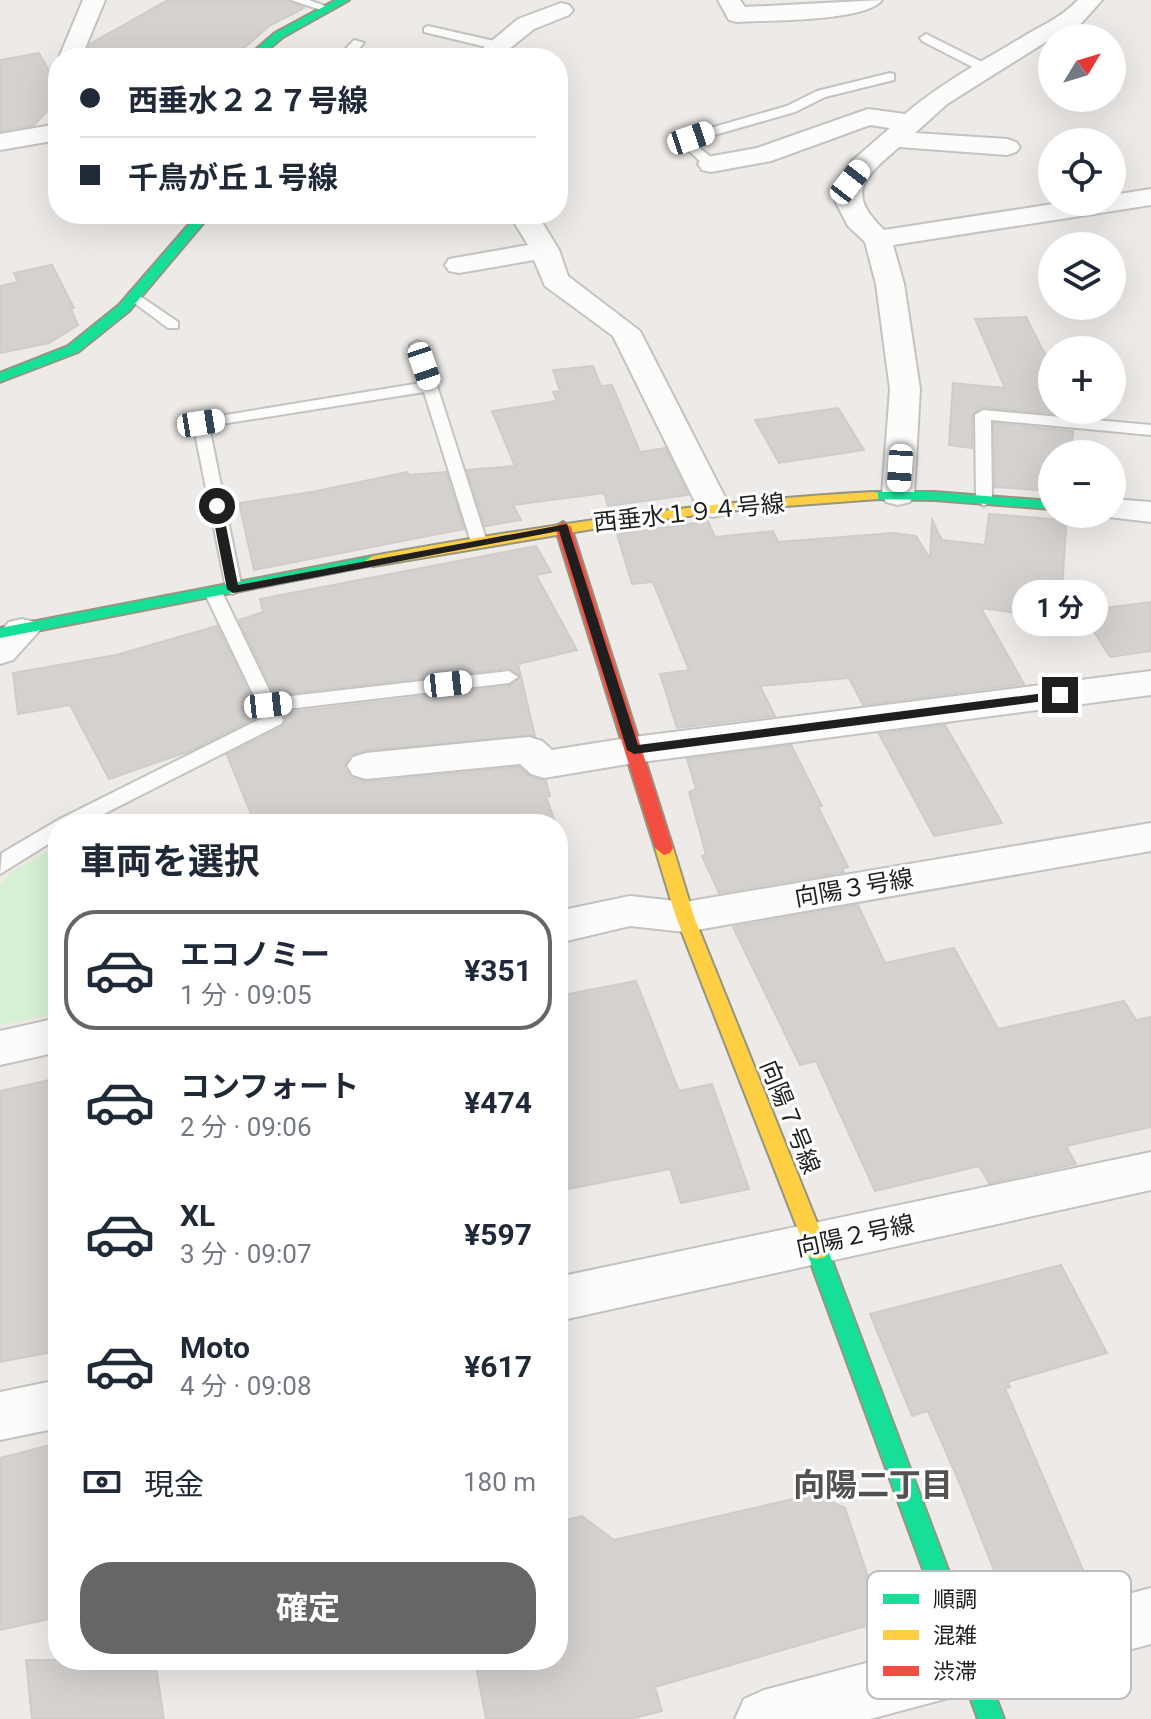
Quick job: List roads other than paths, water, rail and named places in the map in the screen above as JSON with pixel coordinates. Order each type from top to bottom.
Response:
[{"type":"street","points":[[73,48],[94,0]]},
{"type":"street","points":[[263,48],[279,35],[336,4],[356,0]]},
{"type":"street","points":[[729,0],[737,15],[851,7],[868,1]]},
{"type":"street","points":[[898,495],[905,389],[890,284],[878,239],[858,220],[848,201],[850,182],[938,99],[982,67],[1070,22],[1091,0]]},
{"type":"street","points":[[496,48],[552,5]]},
{"type":"street","points":[[711,164],[771,161],[868,117],[902,131],[1007,147]]},
{"type":"street","points":[[0,142],[48,134]]},
{"type":"street","points":[[878,239],[1151,197]]},
{"type":"street","points":[[0,378],[73,349],[134,296],[196,224]]},
{"type":"street","points":[[529,224],[545,250],[555,280],[625,331],[713,507]]},
{"type":"street","points":[[459,265],[545,250]]},
{"type":"street","name":"西垂水１９４号線","points":[[7,638],[479,542],[563,527],[713,507],[898,495],[1038,504]]},
{"type":"street","points":[[1126,510],[1151,512]]},
{"type":"street","name":"向陽７号線","points":[[563,527],[685,917],[815,1245],[936,1571]]},
{"type":"street","points":[[366,766],[529,750],[544,765],[634,750],[1151,683]]},
{"type":"street","name":"向陽３号線","points":[[568,925],[630,911],[685,917],[1151,837]]},
{"type":"street","points":[[0,1048],[48,1037]]},
{"type":"street","name":"向陽２号線","points":[[568,1297],[1151,1171]]},
{"type":"street","points":[[0,1416],[48,1406]]},
{"type":"street","points":[[1131,1621],[1151,1616]]},
{"type":"street","points":[[764,1719],[867,1692]]},
{"type":"street","name":"向陽７号線","points":[[983,1699],[991,1719]]},
{"type":"lane","points":[[297,0],[336,4]]},
{"type":"lane","points":[[428,30],[480,48]]},
{"type":"lane","points":[[926,38],[982,67]]},
{"type":"lane","points":[[353,48],[358,43]]},
{"type":"lane","points":[[711,164],[691,147],[691,138],[791,109],[821,94],[890,77]]},
{"type":"lane","points":[[134,296],[173,325]]},
{"type":"lane","points":[[417,345],[479,542]]},
{"type":"lane","points":[[271,712],[224,592],[201,423],[431,386]]},
{"type":"lane","points":[[984,501],[983,415],[1151,430]]},
{"type":"lane","points":[[85,814],[271,712],[509,677]]},
{"type":"lane","points":[[0,867],[9,858],[48,835]]},
{"type":"district","name":"向陽二丁目","points":[[873,1485]]}]
